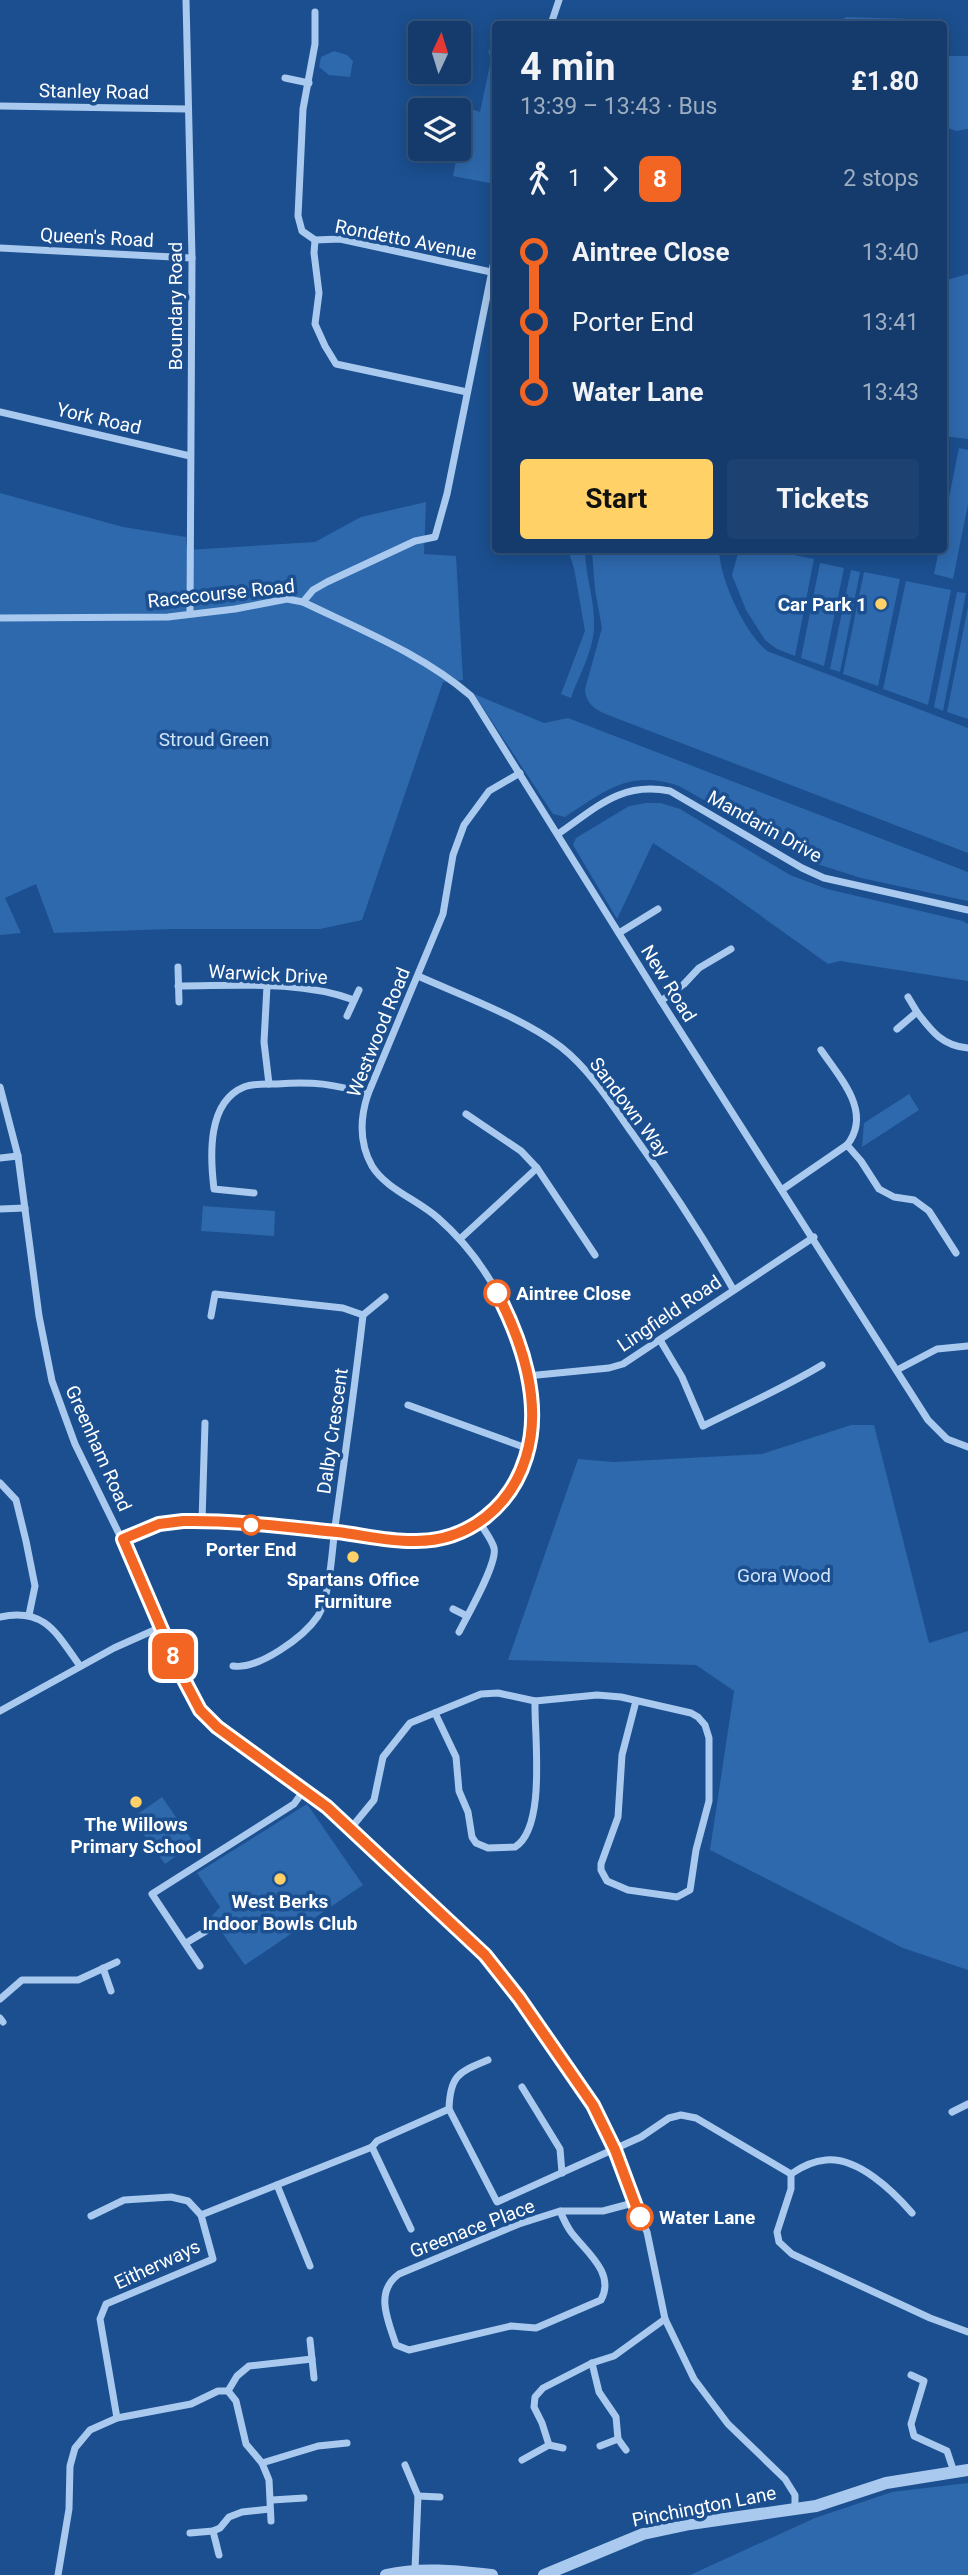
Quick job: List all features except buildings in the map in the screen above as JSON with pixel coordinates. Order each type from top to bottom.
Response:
[{"type":"street","name":"Boundary Road","points":[[186,0],[192,258],[190,613]]},
{"type":"street","points":[[552,21],[559,0]]},
{"type":"street","points":[[315,12],[315,44],[303,109],[298,216],[302,231],[315,240],[318,293],[315,324],[336,364],[467,392]]},
{"type":"street","points":[[285,78],[309,83]]},
{"type":"street","name":"Stanley Road","points":[[0,106],[187,109]]},
{"type":"street","name":"Rondetto Avenue","points":[[315,240],[340,239],[491,272]]},
{"type":"street","name":"Queen's Road","points":[[0,248],[192,258]]},
{"type":"street","name":"Racecourse Road","points":[[0,618],[168,617],[235,609],[287,599],[303,603],[313,590],[327,582],[415,541],[435,537],[447,494],[492,268]]},
{"type":"street","name":"York Road","points":[[0,412],[190,456]]},
{"type":"street","name":"New Road","points":[[303,603],[414,656],[446,674],[471,696],[661,1001],[814,1237],[928,1420],[954,1443],[968,1447]]},
{"type":"street","name":"Westwood Road","points":[[123,1539],[159,1524],[202,1521],[426,1541],[463,1532],[480,1523],[514,1486],[529,1449],[532,1414],[527,1376],[518,1341],[504,1305],[489,1278],[460,1239],[424,1206],[402,1193],[374,1168],[367,1156],[362,1135],[363,1110],[368,1094],[443,914],[453,855],[464,825],[489,791],[520,773]]},
{"type":"street","name":"Mandarin Drive","points":[[558,834],[628,790],[670,791],[802,868],[824,878],[968,910]]},
{"type":"street","points":[[619,933],[658,909]]},
{"type":"street","points":[[661,1001],[684,985],[699,968],[731,949]]},
{"type":"street","points":[[178,967],[179,1002]]},
{"type":"street","name":"Sandown Way","points":[[418,976],[534,1031],[561,1047],[605,1095],[650,1157],[733,1289]]},
{"type":"street","name":"Warwick Drive","points":[[178,986],[309,989],[354,1000]]},
{"type":"street","points":[[267,986],[264,1042],[269,1084]]},
{"type":"street","points":[[347,1016],[359,990]]},
{"type":"street","points":[[908,997],[917,1012],[945,1043],[968,1048]]},
{"type":"street","points":[[897,1029],[917,1012]]},
{"type":"street","points":[[783,1189],[847,1145],[853,1138],[857,1125],[855,1104],[821,1050]]},
{"type":"street","points":[[254,1192],[214,1189],[212,1171],[215,1122],[231,1096],[245,1086],[326,1083],[368,1094]]},
{"type":"street","name":"Greenham Road","points":[[0,1087],[18,1156],[38,1316],[52,1381],[75,1444],[123,1539],[200,1710],[217,1727],[351,1828],[494,1966],[519,1998],[593,2105],[615,2150],[633,2203],[647,2232],[666,2319],[694,2379],[728,2424],[785,2479],[795,2495],[795,2508]]},
{"type":"street","points":[[466,1115],[521,1151],[537,1168],[595,1255]]},
{"type":"street","points":[[847,1145],[879,1189],[894,1197],[914,1200],[929,1211],[956,1253]]},
{"type":"street","points":[[0,1158],[18,1156]]},
{"type":"street","points":[[460,1239],[537,1168]]},
{"type":"street","points":[[0,1209],[25,1208]]},
{"type":"street","name":"Lingfield Road","points":[[527,1376],[609,1368],[623,1364],[814,1237]]},
{"type":"street","points":[[211,1316],[215,1294],[343,1308],[363,1315],[385,1297]]},
{"type":"street","name":"Dalby Crescent","points":[[233,1666],[241,1667],[277,1652],[299,1637],[318,1615],[327,1586],[363,1315]]},
{"type":"street","points":[[660,1340],[682,1377],[703,1426]]},
{"type":"street","points":[[897,1370],[937,1349],[968,1346]]},
{"type":"street","points":[[694,1432],[760,1397],[788,1386],[822,1365]]},
{"type":"street","points":[[408,1405],[529,1449]]},
{"type":"street","points":[[202,1521],[205,1423]]},
{"type":"street","points":[[0,1483],[16,1500],[26,1541],[35,1586],[29,1615]]},
{"type":"street","points":[[459,1632],[486,1579],[495,1549],[480,1523]]},
{"type":"street","points":[[453,1609],[467,1616]]},
{"type":"street","points":[[0,1617],[29,1615],[52,1627],[80,1666]]},
{"type":"street","points":[[0,1711],[80,1666],[161,1626]]},
{"type":"street","points":[[351,1828],[374,1800],[383,1756],[410,1723],[481,1695],[510,1694],[535,1701],[597,1695],[636,1701],[691,1713],[705,1725],[709,1738],[709,1801],[696,1850],[690,1890],[677,1897],[628,1890],[607,1881],[601,1870],[618,1817],[622,1755],[636,1701]]},
{"type":"street","points":[[435,1713],[456,1757],[459,1791],[468,1812],[472,1837],[476,1843],[488,1848],[514,1847],[528,1833],[537,1788],[535,1701]]},
{"type":"street","points":[[200,1965],[152,1894],[294,1804],[304,1790]]},
{"type":"street","points":[[186,1943],[206,1931]]},
{"type":"street","points":[[0,1999],[22,1980],[78,1980],[117,1962]]},
{"type":"street","points":[[103,1968],[111,1991]]},
{"type":"street","points":[[488,2060],[459,2072],[449,2090],[449,2109],[497,2202],[615,2150],[642,2137],[669,2118],[681,2115],[696,2118],[790,2174]]},
{"type":"street","points":[[522,2087],[560,2149],[562,2173]]},
{"type":"street","points":[[952,2112],[968,2104]]},
{"type":"street","name":"Eitherways","points":[[201,2215],[372,2147],[377,2141],[449,2109]]},
{"type":"street","points":[[372,2147],[411,2229]]},
{"type":"street","points":[[790,2174],[805,2165],[827,2159],[856,2166],[882,2185],[912,2213]]},
{"type":"street","points":[[790,2174],[791,2189],[777,2232],[779,2242],[792,2254],[929,2318],[968,2332]]},
{"type":"street","points":[[277,2185],[310,2266]]},
{"type":"street","name":"Eitherways","points":[[91,2216],[124,2200],[171,2197],[188,2201],[201,2215],[213,2259],[106,2304],[100,2319],[117,2418]]},
{"type":"street","name":"Greenace Place","points":[[560,2211],[601,2272],[605,2293],[601,2300],[537,2328],[511,2326],[409,2350],[396,2345],[384,2294],[390,2281],[423,2264],[519,2224],[560,2211],[603,2211],[633,2203]]},
{"type":"street","points":[[550,2445],[534,2407],[535,2396],[543,2388],[592,2363],[614,2356],[666,2319]]},
{"type":"street","points":[[310,2340],[314,2378]]},
{"type":"street","points":[[228,2391],[237,2376],[249,2366],[312,2359]]},
{"type":"street","points":[[592,2363],[599,2392],[616,2417],[618,2439],[626,2450]]},
{"type":"street","points":[[911,2375],[924,2381],[911,2424],[914,2436],[947,2451],[954,2472]]},
{"type":"street","points":[[58,2575],[69,2509],[70,2466],[75,2448],[90,2430],[117,2418],[191,2404],[218,2391],[228,2391]]},
{"type":"street","points":[[228,2391],[236,2401],[246,2444],[262,2463],[269,2480],[271,2521]]},
{"type":"street","points":[[600,2446],[618,2439]]},
{"type":"street","points":[[262,2463],[318,2446],[347,2443]]},
{"type":"street","points":[[522,2460],[550,2445],[563,2448]]},
{"type":"street","points":[[405,2465],[418,2496],[415,2570]]},
{"type":"street","name":"Pinchington Lane","points":[[544,2575],[643,2534],[827,2504],[886,2483],[968,2470]]},
{"type":"street","points":[[418,2496],[440,2497]]},
{"type":"street","points":[[190,2533],[214,2531],[229,2517],[242,2512],[304,2498]]},
{"type":"street","points":[[214,2531],[219,2555]]},
{"type":"street","points":[[386,2575],[415,2570],[492,2575]]},
{"type":"green space","points":[[846,17],[913,21],[840,21]]},
{"type":"green space","points":[[488,50],[492,51],[492,183],[453,176],[456,161],[471,161],[471,109],[480,112],[491,60]]},
{"type":"green space","points":[[334,51],[347,55],[353,61],[350,77],[329,75],[319,67],[321,57]]},
{"type":"green space","points":[[947,56],[968,56],[968,129],[956,131],[947,128]]},
{"type":"green space","points":[[968,274],[968,439],[947,436],[947,280]]},
{"type":"green space","points":[[959,448],[968,450],[968,504],[953,579],[934,574],[938,553],[947,553],[947,507]]},
{"type":"green space","name":"Stroud Green","points":[[0,493],[123,527],[186,537],[187,550],[315,542],[361,517],[426,502],[424,554],[456,556],[463,680],[443,682],[362,920],[320,929],[171,929],[54,933],[36,884],[5,898],[21,933],[0,935]]},
{"type":"green space","points":[[569,553],[585,553],[594,616],[592,644],[571,698],[561,694],[585,631]]},
{"type":"green space","points":[[592,553],[719,553],[735,604],[750,631],[767,651],[968,728],[968,853],[603,713],[593,706],[585,689],[602,628]]},
{"type":"green space","points":[[738,553],[784,553],[814,559],[795,656],[777,649],[765,640],[746,610],[732,575]]},
{"type":"green space","points":[[820,563],[844,568],[824,666],[801,658]]},
{"type":"green space","points":[[851,570],[860,572],[840,672],[830,669]]},
{"type":"green space","points":[[864,572],[900,579],[878,686],[843,674]]},
{"type":"green space","points":[[906,581],[951,590],[928,705],[883,689]]},
{"type":"green space","points":[[957,592],[966,593],[943,711],[934,707]]},
{"type":"green space","points":[[968,607],[968,719],[947,712]]},
{"type":"green space","points":[[474,694],[544,723],[568,718],[968,872],[968,901],[861,878],[817,864],[679,786],[661,781],[632,781],[618,785],[565,817],[553,814]]},
{"type":"green space","points":[[661,803],[680,809],[790,875],[827,889],[963,921],[968,924],[968,981],[840,961],[828,964],[722,888],[653,843],[617,919],[573,845],[576,838],[629,806]]},
{"type":"green space","points":[[909,1094],[919,1110],[862,1147],[864,1123]]},
{"type":"green space","points":[[203,1206],[275,1211],[274,1236],[201,1231]]},
{"type":"green space","name":"Gora Wood","points":[[851,1425],[874,1425],[929,1643],[968,1631],[968,1970],[903,1948],[710,1850],[734,1691],[696,1665],[508,1660],[578,1459],[614,1462],[762,1454]]},
{"type":"green space","points":[[162,1797],[194,1843],[165,1864],[132,1818]]},
{"type":"green space","name":"West Berks Indoor Bowls Club","points":[[307,1804],[363,1885],[245,1965],[211,1917],[220,1907],[197,1873]]},
{"type":"green space","points":[[968,2483],[968,2575],[690,2575],[815,2518],[892,2492]]},
{"type":"bus line","name":"8","points":[[497,1293],[511,1320],[523,1357],[530,1395],[532,1433],[529,1449],[514,1486],[480,1523],[463,1532],[426,1541],[202,1521],[159,1524],[123,1539],[191,1697],[200,1710],[217,1727],[327,1807],[485,1955],[519,1998],[593,2105],[615,2150],[640,2217]]},
{"type":"place","name":"Car Park 1","points":[[881,604]]},
{"type":"place","name":"Aintree Close","points":[[497,1293]]},
{"type":"place","name":"Porter End","points":[[251,1525]]},
{"type":"place","name":"Spartans Office Furniture","points":[[353,1557]]},
{"type":"place","name":"The Willows Primary School","points":[[136,1802]]},
{"type":"place","name":"West Berks Indoor Bowls Club","points":[[280,1879]]},
{"type":"place","name":"Water Lane","points":[[640,2217]]}]
